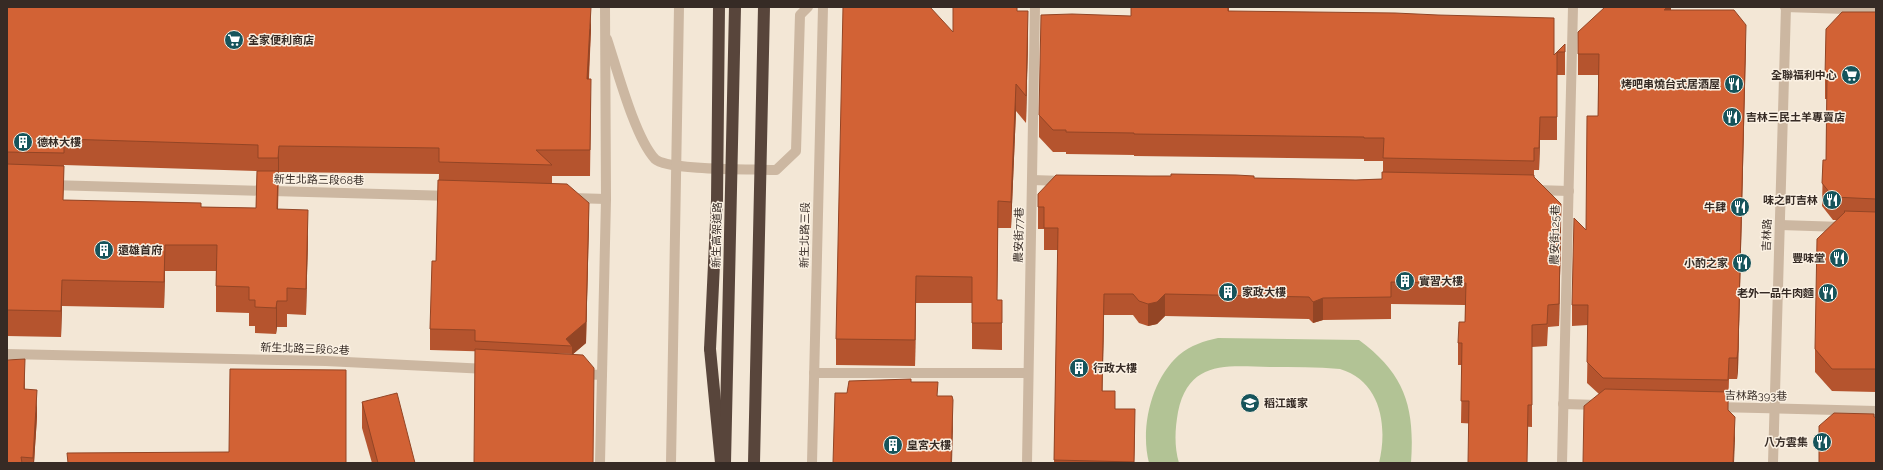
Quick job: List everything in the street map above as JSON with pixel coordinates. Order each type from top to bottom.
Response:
[{"type":"highway","points":[[719,7],[717,200],[710,349],[721,463]]},
{"type":"highway","name":"新生高架道路","points":[[725,463],[735,7]]},
{"type":"highway","points":[[754,463],[764,7]]},
{"type":"street","points":[[600,463],[606,199],[605,7]]},
{"type":"street","points":[[671,463],[679,7]]},
{"type":"street","points":[[604,30],[639,132],[656,159],[676,166],[776,170],[796,151],[800,15],[808,7]]},
{"type":"street","name":"新生北路三段","points":[[812,463],[823,7]]},
{"type":"street","name":"農安街77巷","points":[[1027,463],[1034,7]]},
{"type":"street","name":"農安街125巷","points":[[1562,463],[1573,7]]},
{"type":"street","points":[[1786,7],[1876,10]]},
{"type":"street","name":"吉林路","points":[[1773,463],[1786,7]]},
{"type":"street","points":[[1032,180],[1071,181]]},
{"type":"street","name":"新生北路三段68巷","points":[[39,185],[464,196]]},
{"type":"street","points":[[1521,190],[1569,191]]},
{"type":"street","points":[[558,198],[606,199]]},
{"type":"street","points":[[1780,225],[1854,227]]},
{"type":"street","name":"新生北路三段62巷","points":[[7,354],[326,361],[500,370]]},
{"type":"street","points":[[571,373],[602,375]]},
{"type":"street","points":[[814,373],[1028,373]]},
{"type":"street","points":[[1563,404],[1610,405]]},
{"type":"street","name":"吉林路393巷","points":[[1703,407],[1876,412]]},
{"type":"green space","points":[[1218,338],[1359,340],[1375,353],[1387,366],[1397,379],[1404,393],[1411,425],[1411,463],[1379,463],[1382,449],[1382,434],[1378,407],[1373,394],[1365,384],[1354,375],[1340,369],[1314,367],[1239,366],[1212,369],[1201,374],[1191,382],[1183,395],[1177,418],[1176,444],[1179,463],[1149,463],[1146,435],[1147,420],[1150,405],[1161,378],[1169,365],[1179,355],[1198,344]]},
{"type":"building","points":[[7,7],[591,7],[587,79],[591,79],[590,150],[536,150],[552,165],[439,162],[439,148],[279,146],[278,158],[258,158],[258,145],[64,139],[64,153],[7,152]]},
{"type":"building","points":[[843,7],[930,7],[953,32],[953,7],[1017,7],[1017,11],[1028,11],[1026,96],[1016,84],[1011,202],[998,201],[997,300],[1002,300],[1002,323],[972,323],[972,277],[916,276],[915,340],[836,339]]},
{"type":"building","points":[[1131,7],[1228,7],[1228,11],[1395,13],[1554,18],[1554,55],[1557,52],[1557,117],[1540,117],[1539,148],[1534,148],[1534,161],[1383,158],[1384,138],[1134,134],[1066,132],[1066,130],[1053,130],[1039,115],[1041,15],[1072,14],[1131,16]]},
{"type":"building","points":[[1605,7],[1667,7],[1664,10],[1734,10],[1746,25],[1738,350],[1737,358],[1729,358],[1728,380],[1603,378],[1587,362],[1588,305],[1572,305],[1574,218],[1586,230],[1587,116],[1598,116],[1599,54],[1578,54],[1578,32]]},
{"type":"building","points":[[1842,12],[1876,12],[1876,199],[1833,197],[1822,183],[1823,160],[1826,160],[1826,29]]},
{"type":"building","points":[[1565,44],[1565,52],[1557,52]]},
{"type":"building","points":[[7,164],[64,166],[63,200],[201,203],[201,207],[256,208],[257,171],[278,171],[277,209],[308,210],[306,289],[287,288],[287,301],[277,301],[276,308],[255,307],[255,300],[249,300],[249,287],[216,286],[217,245],[165,245],[164,282],[62,280],[61,311],[7,310]]},
{"type":"building","points":[[1382,172],[1534,175],[1534,177],[1561,204],[1559,304],[1548,305],[1547,324],[1532,325],[1532,405],[1528,405],[1527,463],[1468,463],[1469,401],[1461,401],[1462,343],[1458,343],[1459,322],[1465,322],[1466,283],[1391,282],[1391,297],[1323,298],[1313,302],[1309,297],[1165,294],[1157,302],[1148,304],[1139,301],[1133,294],[1104,294],[1102,391],[1115,391],[1115,409],[1135,409],[1134,462],[1054,460],[1058,228],[1044,228],[1044,207],[1038,207],[1038,194],[1056,175],[1236,175],[1254,176],[1254,178],[1356,180],[1382,179]]},
{"type":"building","points":[[438,180],[567,184],[589,203],[586,322],[566,339],[572,346],[475,341],[475,330],[430,329],[432,261],[436,261]]},
{"type":"building","points":[[1844,211],[1876,212],[1876,369],[1832,369],[1815,349],[1817,239],[1845,212]]},
{"type":"building","points":[[475,349],[583,355],[594,368],[593,463],[474,463]]},
{"type":"building","points":[[25,359],[24,389],[37,390],[33,458],[21,457],[22,463],[7,463],[7,360]]},
{"type":"building","points":[[230,369],[346,370],[346,463],[68,463],[67,453],[229,452]]},
{"type":"building","name":"皇宮大樓","points":[[911,379],[911,382],[938,382],[937,396],[952,396],[951,463],[833,463],[835,393],[847,393],[849,381]]},
{"type":"building","points":[[1605,389],[1728,392],[1728,410],[1735,417],[1733,463],[1583,463],[1584,406]]},
{"type":"building","points":[[397,393],[415,463],[378,463],[362,402]]},
{"type":"building","points":[[1834,413],[1874,414],[1874,417],[1876,417],[1876,463],[1819,463],[1819,426]]},
{"type":"place","name":"全家便利商店","points":[[234,40]]},
{"type":"place","name":"全聯福利中心","points":[[1851,75]]},
{"type":"place","name":"烤吧串燒台式居酒屋","points":[[1734,84]]},
{"type":"place","name":"吉林三民土羊專賣店","points":[[1732,117]]},
{"type":"place","name":"德林大樓","points":[[23,142]]},
{"type":"place","name":"味之町吉林","points":[[1832,200]]},
{"type":"place","name":"牛肆","points":[[1740,207]]},
{"type":"place","name":"遠雄首府","points":[[104,250]]},
{"type":"place","name":"豐味堂","points":[[1839,258]]},
{"type":"place","name":"小酌之家","points":[[1742,263]]},
{"type":"place","name":"實習大樓","points":[[1405,281]]},
{"type":"place","name":"家政大樓","points":[[1228,292]]},
{"type":"place","name":"老外一品牛肉麵","points":[[1828,293]]},
{"type":"place","name":"行政大樓","points":[[1079,368]]},
{"type":"place","name":"稻江護家","points":[[1250,403]]},
{"type":"place","name":"八方雲集","points":[[1822,442]]},
{"type":"place","name":"皇宮大樓","points":[[893,445]]}]
